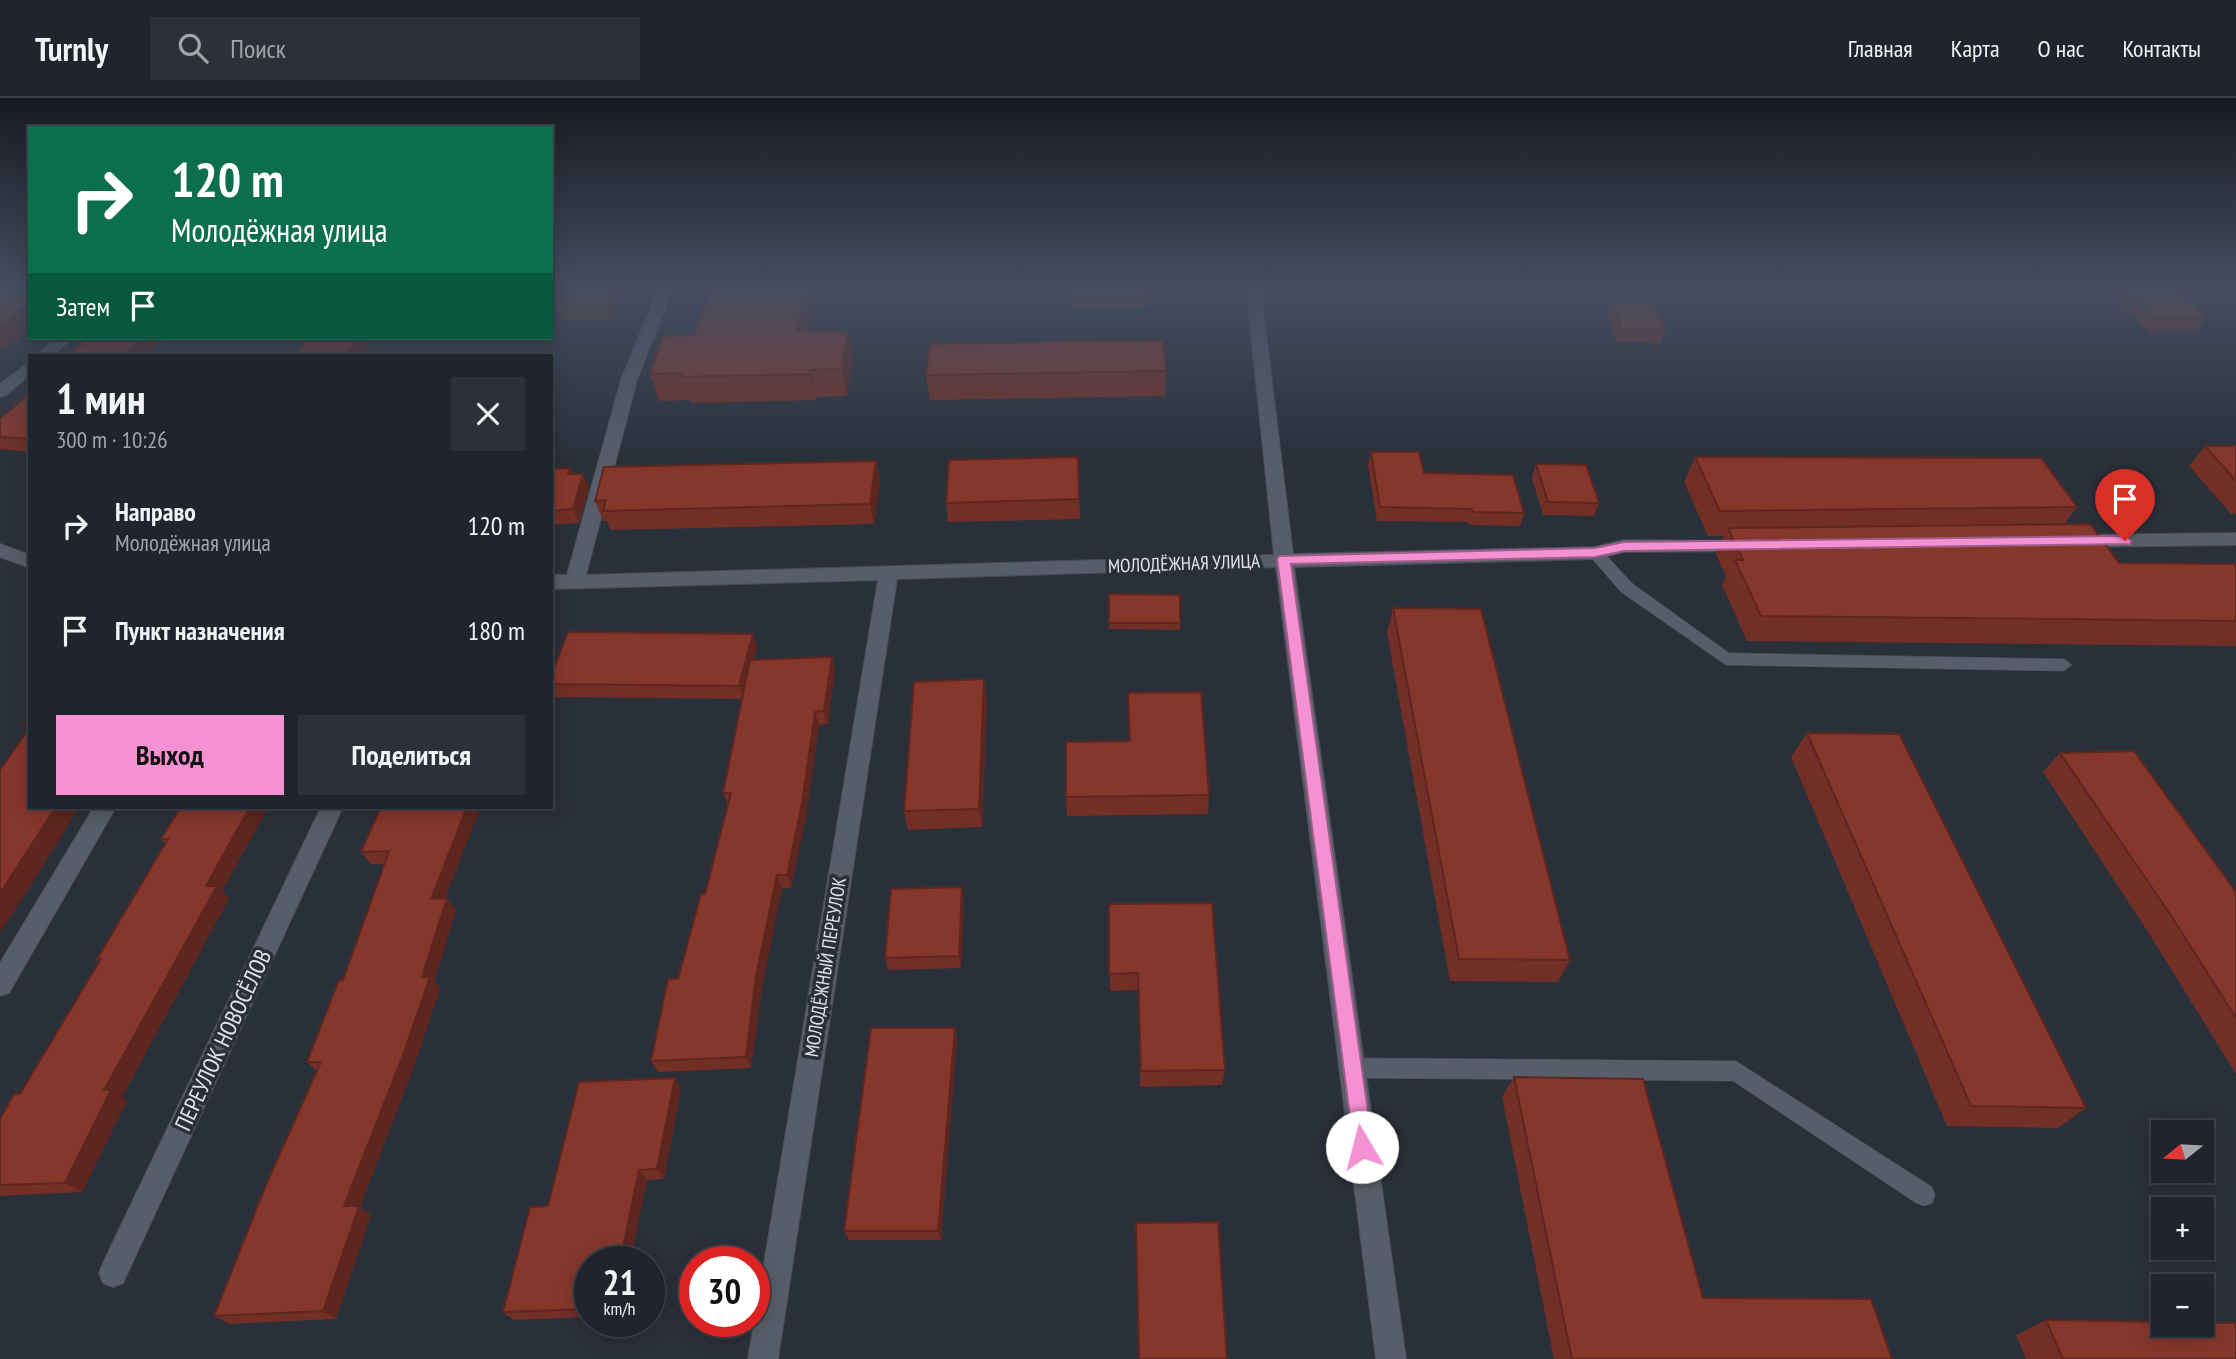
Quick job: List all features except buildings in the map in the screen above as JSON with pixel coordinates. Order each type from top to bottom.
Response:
[{"type":"street","points":[[575,582],[629,380],[643,344]]},
{"type":"street","points":[[1260,344],[1284,559],[1391,1359]]},
{"type":"street","points":[[0,392],[28,369]]},
{"type":"street","points":[[2055,541],[2236,540]]},
{"type":"street","name":"МОЛОДЁЖНАЯ УЛИЦА","points":[[553,582],[888,574],[1284,559],[1595,553],[1624,546],[1763,545]]},
{"type":"street","points":[[0,550],[28,561]]},
{"type":"street","name":"МОЛОДЁЖНЫЙ ПЕРЕУЛОК","points":[[763,1359],[888,574]]},
{"type":"street","points":[[0,985],[104,809]]},
{"type":"street","name":"ПЕРЕУЛОК НОВОСЁЛОВ","points":[[113,1273],[331,809]]},
{"type":"lane","points":[[1595,553],[1627,588],[1726,659],[2064,665]]},
{"type":"lane","points":[[1352,1068],[1736,1071],[1924,1195]]},
{"type":"route","points":[[1362,1147],[1284,559],[1595,553],[1624,546],[2125,541]]}]
